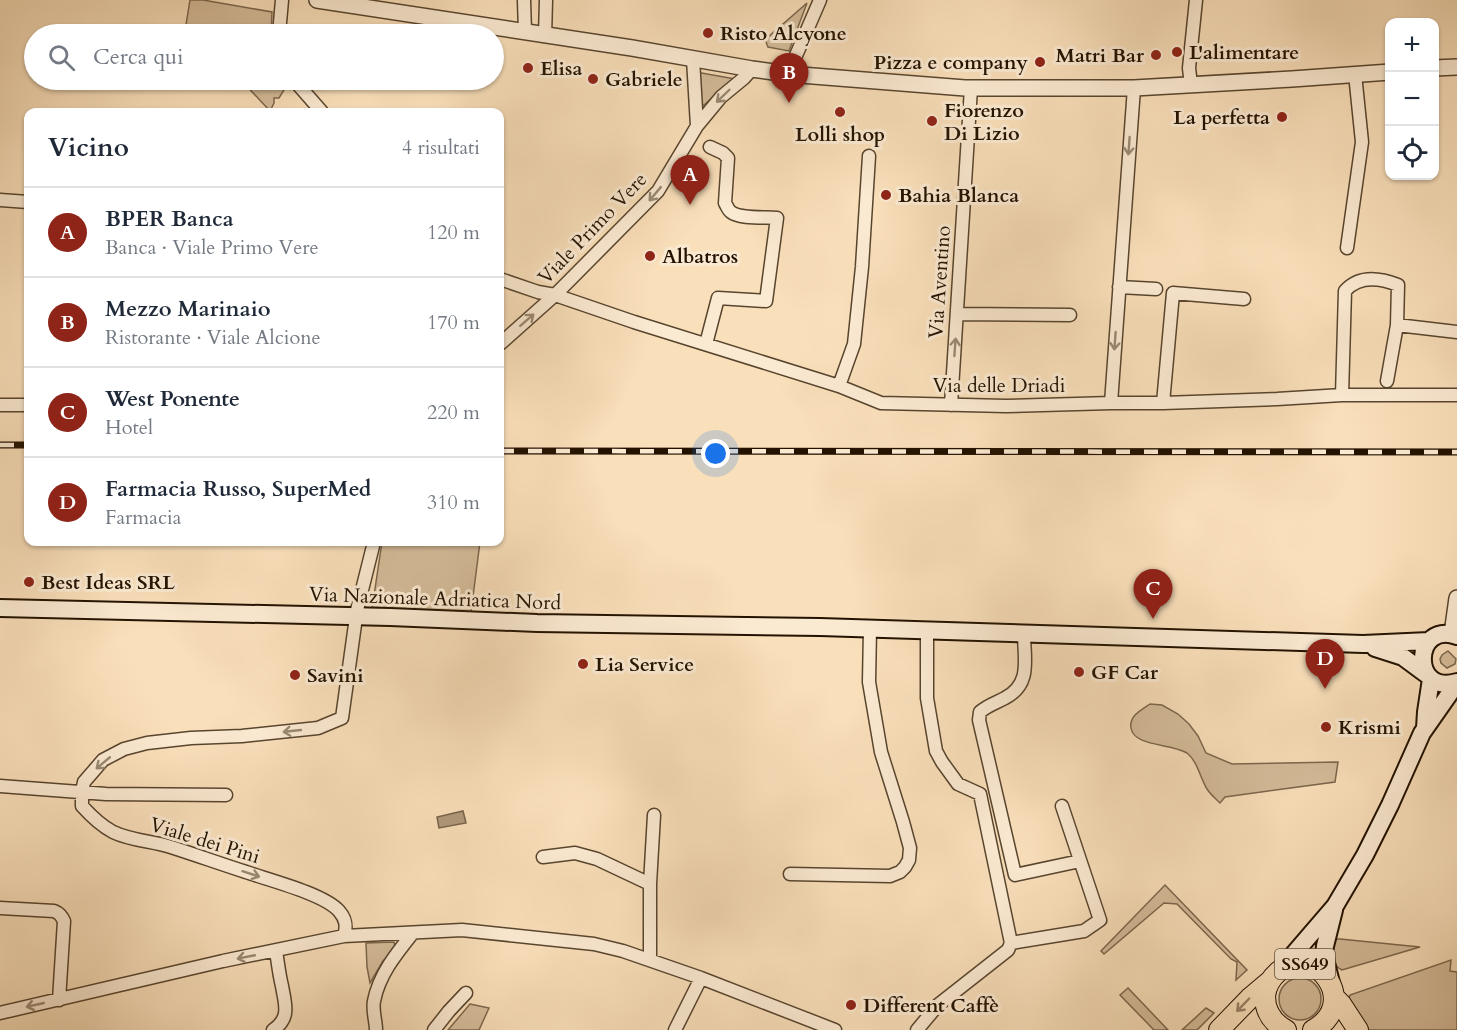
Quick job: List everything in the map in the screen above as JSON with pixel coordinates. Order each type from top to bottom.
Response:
[{"type":"main road","name":"Via Nazionale Adriatica Nord","points":[[0,609],[1151,636],[1363,644],[1429,641],[1440,635],[1454,635]]},
{"type":"main road","points":[[1429,641],[1422,657],[1423,666],[1429,676],[1438,683],[1456,683]]},
{"type":"main road","name":"Via Nazionale Adriatica Nord","points":[[1363,644],[1403,657],[1429,676]]},
{"type":"main road","name":"SS649","points":[[1425,728],[1429,676]]},
{"type":"main road","name":"SS649","points":[[1286,1030],[1277,1025],[1270,1016],[1265,1005],[1265,993],[1275,976],[1335,906],[1365,855],[1425,728],[1456,683]]},
{"type":"main road","name":"SS649","points":[[1313,1030],[1328,1018],[1333,1008],[1332,990],[1324,955],[1335,906]]},
{"type":"main road","name":"SS649","points":[[1219,1030],[1250,998],[1291,965],[1303,964],[1314,967],[1324,974],[1332,990]]},
{"type":"main road","points":[[1332,990],[1358,1030]]},
{"type":"main road","points":[[1265,1030],[1273,1030]]},
{"type":"street","points":[[280,24],[282,0]]},
{"type":"street","points":[[317,0],[369,4],[480,24]]},
{"type":"street","points":[[524,0],[525,32]]},
{"type":"street","points":[[545,36],[546,0]]},
{"type":"street","points":[[788,74],[820,0]]},
{"type":"street","points":[[1191,85],[1189,68],[1196,0]]},
{"type":"street","points":[[504,28],[788,74],[971,88],[1134,88],[1385,72]]},
{"type":"street","points":[[693,59],[696,126]]},
{"type":"street","points":[[1439,68],[1457,67]]},
{"type":"street","name":"Viale Primo Vere","points":[[504,340],[555,295],[658,191],[696,126],[721,97],[752,69]]},
{"type":"street","points":[[1347,248],[1362,142],[1355,74]]},
{"type":"street","name":"Via Aventino","points":[[951,405],[971,88]]},
{"type":"street","points":[[1111,403],[1134,88]]},
{"type":"street","points":[[303,90],[318,108]]},
{"type":"street","points":[[706,344],[718,298],[766,302],[777,218],[741,216],[728,210],[725,203],[728,158],[710,147]]},
{"type":"street","points":[[839,386],[854,344],[862,267],[869,156]]},
{"type":"street","points":[[0,200],[24,202]]},
{"type":"street","points":[[1342,395],[1345,291],[1351,284],[1369,278],[1398,285],[1397,325],[1387,381]]},
{"type":"street","name":"Via delle Driadi","points":[[504,280],[839,386],[882,403],[1006,406],[1163,403],[1342,395],[1457,395]]},
{"type":"street","points":[[1119,287],[1156,289]]},
{"type":"street","points":[[1163,403],[1173,293],[1244,299]]},
{"type":"street","points":[[957,314],[1070,315]]},
{"type":"street","points":[[1397,325],[1457,332]]},
{"type":"street","points":[[0,405],[24,405]]},
{"type":"street","points":[[82,792],[84,782],[103,760],[124,749],[147,743],[318,728],[342,718],[357,617],[373,546]]},
{"type":"street","points":[[1454,635],[1457,598]]},
{"type":"street","points":[[790,874],[890,876],[900,872],[909,860],[910,848],[881,752],[869,682],[870,629]]},
{"type":"street","points":[[917,1030],[938,1005],[1008,950],[1011,943],[980,794],[958,784],[936,751],[927,698],[927,631]]},
{"type":"street","points":[[1024,633],[1024,680],[1017,690],[1006,698],[986,706],[980,712],[979,720],[1014,875],[1080,861]]},
{"type":"street","points":[[0,786],[106,794],[226,795]]},
{"type":"street","name":"Viale dei Pini","points":[[82,792],[81,806],[93,819],[114,832],[145,843],[170,847],[303,891],[331,903],[344,918],[346,925],[344,936]]},
{"type":"street","points":[[1011,943],[1084,931],[1100,920],[1062,806]]},
{"type":"street","points":[[650,960],[650,884],[654,815]]},
{"type":"street","points":[[543,857],[575,853],[597,859],[650,884]]},
{"type":"street","points":[[0,908],[54,911],[62,916],[64,921],[59,1000]]},
{"type":"street","points":[[0,1013],[344,936],[462,930],[594,944],[623,951],[701,978],[835,1030]]},
{"type":"street","points":[[375,1030],[373,1003],[378,988],[390,963],[412,934]]},
{"type":"street","points":[[273,1030],[284,1018],[286,1005],[276,951]]},
{"type":"street","points":[[675,1030],[701,978]]},
{"type":"street","points":[[435,1030],[466,993]]},
{"type":"shaded area","points":[[190,0],[203,0],[272,12],[271,24],[186,24]]},
{"type":"shaded area","points":[[807,3],[789,51],[768,47],[767,38]]},
{"type":"shaded area","points":[[696,72],[735,79],[704,105],[701,104]]},
{"type":"shaded area","points":[[250,90],[284,90],[279,98],[274,98],[272,108],[267,108]]},
{"type":"shaded area","points":[[381,546],[479,546],[471,612],[372,609]]},
{"type":"shaded area","points":[[1448,651],[1456,659],[1455,664],[1447,668],[1440,659]]},
{"type":"shaded area","points":[[1150,704],[1162,705],[1178,714],[1198,736],[1206,753],[1232,764],[1338,762],[1335,782],[1225,797],[1220,803],[1207,789],[1194,761],[1187,753],[1146,742],[1134,734],[1131,728],[1132,720],[1136,714]]},
{"type":"shaded area","points":[[463,811],[466,823],[439,828],[437,817]]},
{"type":"shaded area","points":[[1165,885],[1247,970],[1236,980],[1237,962],[1231,959],[1177,904],[1164,903],[1104,954],[1101,951]]},
{"type":"shaded area","points":[[1336,939],[1420,947],[1342,970],[1335,965],[1334,961],[1333,952]]},
{"type":"shaded area","points":[[394,942],[394,950],[383,961],[370,983],[366,943]]},
{"type":"shaded area","points":[[1451,960],[1450,971],[1457,972],[1457,1030],[1362,1030],[1347,1004],[1350,995]]},
{"type":"shaded area","points":[[1300,978],[1308,979],[1315,984],[1320,991],[1320,1007],[1315,1014],[1308,1019],[1300,1020],[1292,1019],[1285,1014],[1280,1007],[1279,999],[1280,991],[1285,984],[1292,979]]},
{"type":"shaded area","points":[[1128,988],[1168,1030],[1154,1030],[1120,995]]},
{"type":"shaded area","points":[[470,1004],[489,1008],[479,1030],[448,1030]]},
{"type":"shaded area","points":[[1206,1008],[1214,1013],[1197,1030],[1182,1030]]},
{"type":"railway","points":[[0,445],[24,445]]},
{"type":"railway","points":[[504,451],[1457,452]]},
{"type":"place","name":"Risto Alcyone","points":[[708,33]]},
{"type":"place","name":"L'alimentare","points":[[1177,52]]},
{"type":"place","name":"Matri Bar","points":[[1156,55]]},
{"type":"place","name":"Pizza e company","points":[[1040,62]]},
{"type":"place","name":"Elisa","points":[[528,68]]},
{"type":"place","name":"Gabriele","points":[[593,79]]},
{"type":"place","name":"Mezzo Marinaio","points":[[789,103]]},
{"type":"place","name":"Lolli shop","points":[[840,112]]},
{"type":"place","name":"La perfetta","points":[[1282,117]]},
{"type":"place","name":"Fiorenzo Di Lizio","points":[[932,121]]},
{"type":"place","name":"Bahia Blanca","points":[[886,195]]},
{"type":"place","name":"BPER Banca","points":[[690,205]]},
{"type":"place","name":"Albatros","points":[[650,256]]},
{"type":"place","name":"Best Ideas SRL","points":[[29,582]]},
{"type":"place","name":"West Ponente","points":[[1153,619]]},
{"type":"place","name":"Lia Service","points":[[583,664]]},
{"type":"place","name":"GF Car","points":[[1079,672]]},
{"type":"place","name":"Savini","points":[[295,675]]},
{"type":"place","name":"Farmacia Russo, SuperMed","points":[[1325,689]]},
{"type":"place","name":"Krismi","points":[[1326,727]]},
{"type":"place","name":"Different Caffè","points":[[851,1005]]}]
